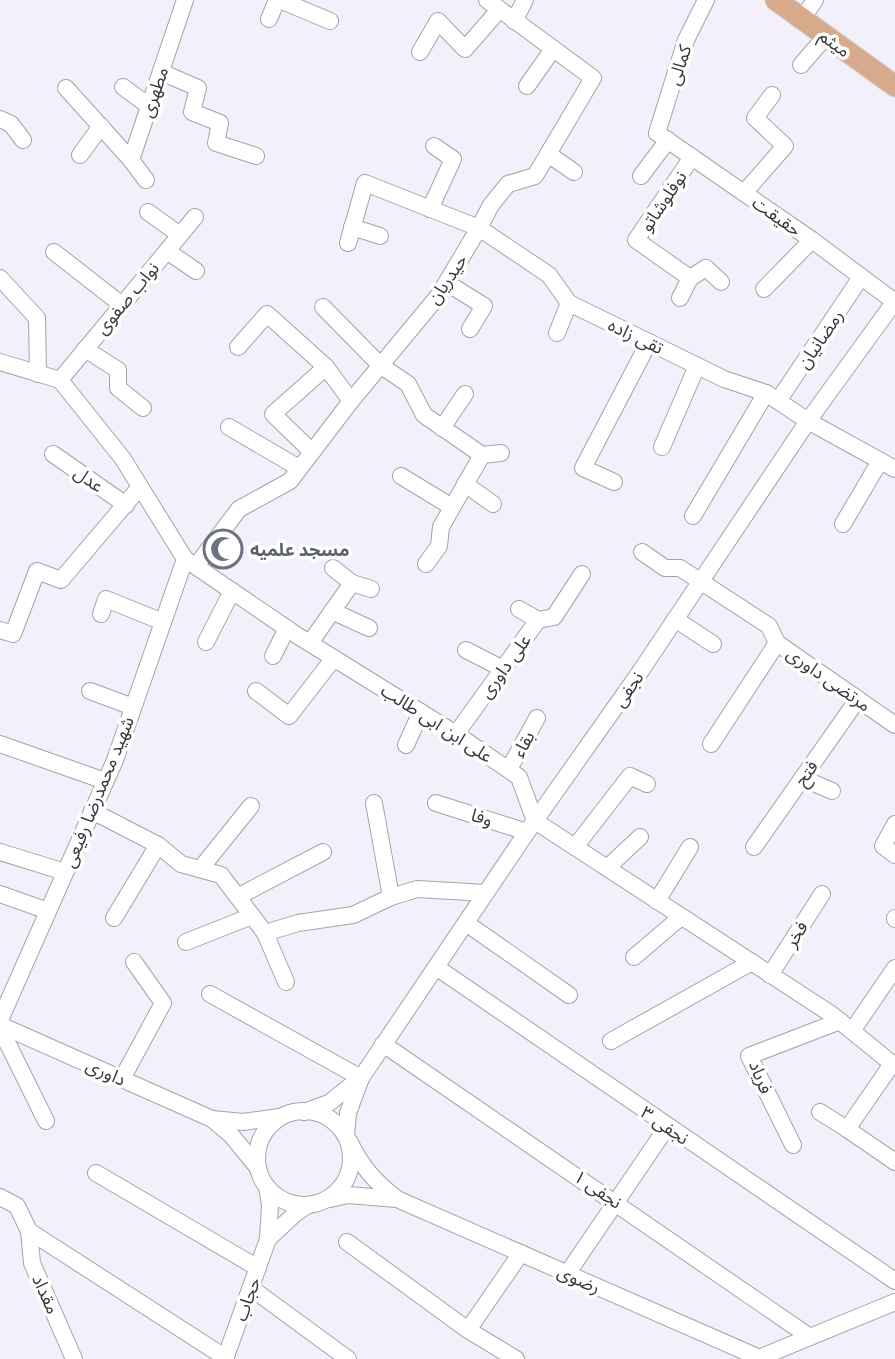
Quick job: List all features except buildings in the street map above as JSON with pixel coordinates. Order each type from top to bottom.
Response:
[{"type":"main road","name":"میثم","points":[[776,0],[895,86]]},
{"type":"street","name":"مطهری","points":[[131,160],[185,0]]},
{"type":"street","points":[[270,19],[279,0],[330,21]]},
{"type":"street","points":[[514,21],[525,0]]},
{"type":"street","name":"کمالی","points":[[641,177],[663,137],[686,40],[706,0]]},
{"type":"street","points":[[802,19],[815,0]]},
{"type":"street","points":[[420,52],[438,21],[465,49],[493,5]]},
{"type":"street","name":"حیدریان","points":[[190,563],[239,509],[290,481],[351,401],[439,295],[491,205],[508,184],[535,176],[593,78],[493,5]]},
{"type":"street","points":[[801,65],[826,36]]},
{"type":"street","points":[[527,86],[553,49]]},
{"type":"street","points":[[161,72],[198,89],[192,112],[220,123],[216,143],[256,156]]},
{"type":"street","points":[[123,87],[149,106]]},
{"type":"street","points":[[66,88],[146,180]]},
{"type":"street","points":[[744,193],[785,146],[755,118],[772,95]]},
{"type":"street","points":[[0,119],[10,124],[23,140]]},
{"type":"street","points":[[80,155],[101,126]]},
{"type":"street","name":"حقیقت","points":[[663,137],[812,240],[895,302]]},
{"type":"street","points":[[430,209],[453,159],[434,146]]},
{"type":"street","points":[[548,154],[574,172]]},
{"type":"street","name":"نوفلوشاتو","points":[[690,278],[636,240],[692,157]]},
{"type":"street","name":"تقی زاده","points":[[380,236],[350,235],[365,183],[479,229],[549,275],[569,303],[724,379],[772,397],[808,421],[895,469]]},
{"type":"street","points":[[148,212],[180,234]]},
{"type":"street","name":"نواب صفوی","points":[[60,380],[195,216]]},
{"type":"street","points":[[764,289],[812,240]]},
{"type":"street","points":[[167,251],[196,271]]},
{"type":"street","points":[[54,252],[121,305]]},
{"type":"street","points":[[680,298],[690,278],[706,268],[722,282]]},
{"type":"street","name":"رمضانیان","points":[[693,516],[772,397],[861,277]]},
{"type":"street","points":[[0,278],[37,318],[38,374]]},
{"type":"street","points":[[447,282],[484,306],[470,329]]},
{"type":"street","name":"نجفی","points":[[361,1077],[808,421],[895,302]]},
{"type":"street","points":[[557,333],[569,303]]},
{"type":"street","points":[[323,307],[380,365],[408,384],[424,415],[482,455],[501,453]]},
{"type":"street","points":[[238,347],[267,314],[326,367],[351,401]]},
{"type":"street","points":[[614,482],[583,468],[649,342]]},
{"type":"street","points":[[85,349],[118,370],[118,388],[144,408]]},
{"type":"street","points":[[0,362],[60,380]]},
{"type":"street","points":[[662,447],[696,366]]},
{"type":"street","points":[[312,452],[273,414],[326,367]]},
{"type":"street","name":"علی ابن ابی طالب","points":[[60,380],[123,459],[190,563],[519,776],[531,826]]},
{"type":"street","points":[[442,428],[466,394]]},
{"type":"street","points":[[229,427],[299,468]]},
{"type":"street","name":"عدل","points":[[53,454],[126,505]]},
{"type":"street","points":[[426,564],[439,545],[440,527],[482,455]]},
{"type":"street","points":[[843,524],[880,461]]},
{"type":"street","points":[[401,476],[452,507]]},
{"type":"street","points":[[465,484],[493,504]]},
{"type":"street","points":[[0,631],[13,634],[37,571],[61,580],[141,487]]},
{"type":"street","name":"مرتضی داوری","points":[[642,552],[665,568],[680,568],[769,626],[777,643],[895,725]]},
{"type":"street","name":"شهید محمدرضا رفیعی","points":[[0,1025],[105,781],[163,622],[190,563]]},
{"type":"street","points":[[333,568],[352,583],[371,589]]},
{"type":"street","name":"علی داوری","points":[[456,734],[538,620],[554,617],[582,574]]},
{"type":"street","points":[[310,643],[352,583]]},
{"type":"street","points":[[206,642],[232,591]]},
{"type":"street","points":[[101,614],[106,599],[163,622]]},
{"type":"street","points":[[519,609],[538,620]]},
{"type":"street","points":[[332,611],[369,628]]},
{"type":"street","points":[[675,619],[713,644]]},
{"type":"street","points":[[273,656],[287,628]]},
{"type":"street","points":[[711,744],[777,643]]},
{"type":"street","points":[[466,650],[503,668]]},
{"type":"street","points":[[256,691],[289,716],[334,658]]},
{"type":"street","points":[[90,691],[133,707]]},
{"type":"street","name":"فتح","points":[[754,847],[858,699]]},
{"type":"street","points":[[407,745],[421,712]]},
{"type":"street","name":"بقاء","points":[[509,769],[537,718]]},
{"type":"street","points":[[0,744],[105,781]]},
{"type":"street","points":[[575,847],[630,776],[647,784]]},
{"type":"street","points":[[802,778],[832,791]]},
{"type":"street","points":[[374,803],[391,897]]},
{"type":"street","name":"وفا","points":[[436,803],[531,826]]},
{"type":"street","points":[[201,868],[251,806]]},
{"type":"street","points":[[92,811],[158,845],[181,864],[221,875],[265,933],[286,982]]},
{"type":"street","points":[[895,824],[883,846],[895,855]]},
{"type":"street","points":[[531,826],[575,847],[752,962],[846,1026],[893,1065],[847,1129]]},
{"type":"street","points":[[607,868],[640,837]]},
{"type":"street","points":[[114,918],[158,845]]},
{"type":"street","points":[[657,901],[690,848]]},
{"type":"street","points":[[0,852],[65,872]]},
{"type":"street","points":[[239,896],[323,852]]},
{"type":"street","points":[[265,933],[298,923],[353,915],[391,897],[417,889],[486,892]]},
{"type":"street","points":[[0,894],[48,911]]},
{"type":"street","name":"فخر","points":[[770,975],[822,894]]},
{"type":"street","points":[[186,942],[252,916]]},
{"type":"street","points":[[634,957],[681,917]]},
{"type":"street","points":[[466,923],[569,995]]},
{"type":"street","points":[[122,1079],[163,1003],[134,962]]},
{"type":"street","points":[[611,1041],[752,962]]},
{"type":"street","name":"نجفی ۳","points":[[436,967],[895,1281]]},
{"type":"street","points":[[846,1026],[895,968]]},
{"type":"street","points":[[210,994],[361,1077]]},
{"type":"street","points":[[0,1025],[46,1121]]},
{"type":"street","name":"داوری","points":[[0,1025],[212,1119]]},
{"type":"street","name":"فریاد","points":[[793,1145],[749,1056],[846,1026]]},
{"type":"street","name":"نجفی ۱","points":[[383,1044],[810,1337]]},
{"type":"street","points":[[212,1119],[243,1122],[304,1112],[329,1102],[361,1077]]},
{"type":"street","points":[[326,1200],[343,1186],[350,1172],[348,1113],[361,1077]]},
{"type":"street","points":[[304,1112],[328,1117],[340,1128],[362,1166],[397,1199]]},
{"type":"street","points":[[820,1112],[895,1162]]},
{"type":"street","points":[[258,1168],[257,1153],[261,1138],[271,1124],[283,1116]]},
{"type":"street","points":[[212,1119],[232,1136],[258,1168],[274,1195],[288,1202],[308,1205]]},
{"type":"street","points":[[567,1274],[667,1127]]},
{"type":"street","points":[[96,1173],[258,1268]]},
{"type":"street","points":[[267,1187],[270,1205],[268,1239]]},
{"type":"street","points":[[268,1239],[308,1205],[348,1195],[397,1199]]},
{"type":"street","name":"مقداد","points":[[0,1197],[17,1206],[29,1231],[32,1262],[74,1359]]},
{"type":"street","name":"رضوی","points":[[397,1199],[761,1358]]},
{"type":"street","points":[[29,1231],[225,1359]]},
{"type":"street","name":"حجاب","points":[[225,1359],[268,1239]]},
{"type":"street","points":[[348,1242],[468,1330],[516,1359]]},
{"type":"street","points":[[468,1330],[521,1254]]},
{"type":"street","points":[[251,1288],[348,1359]]},
{"type":"street","points":[[761,1358],[895,1301]]},
{"type":"place","name":"مسجد علمیه","points":[[223,549]]}]
